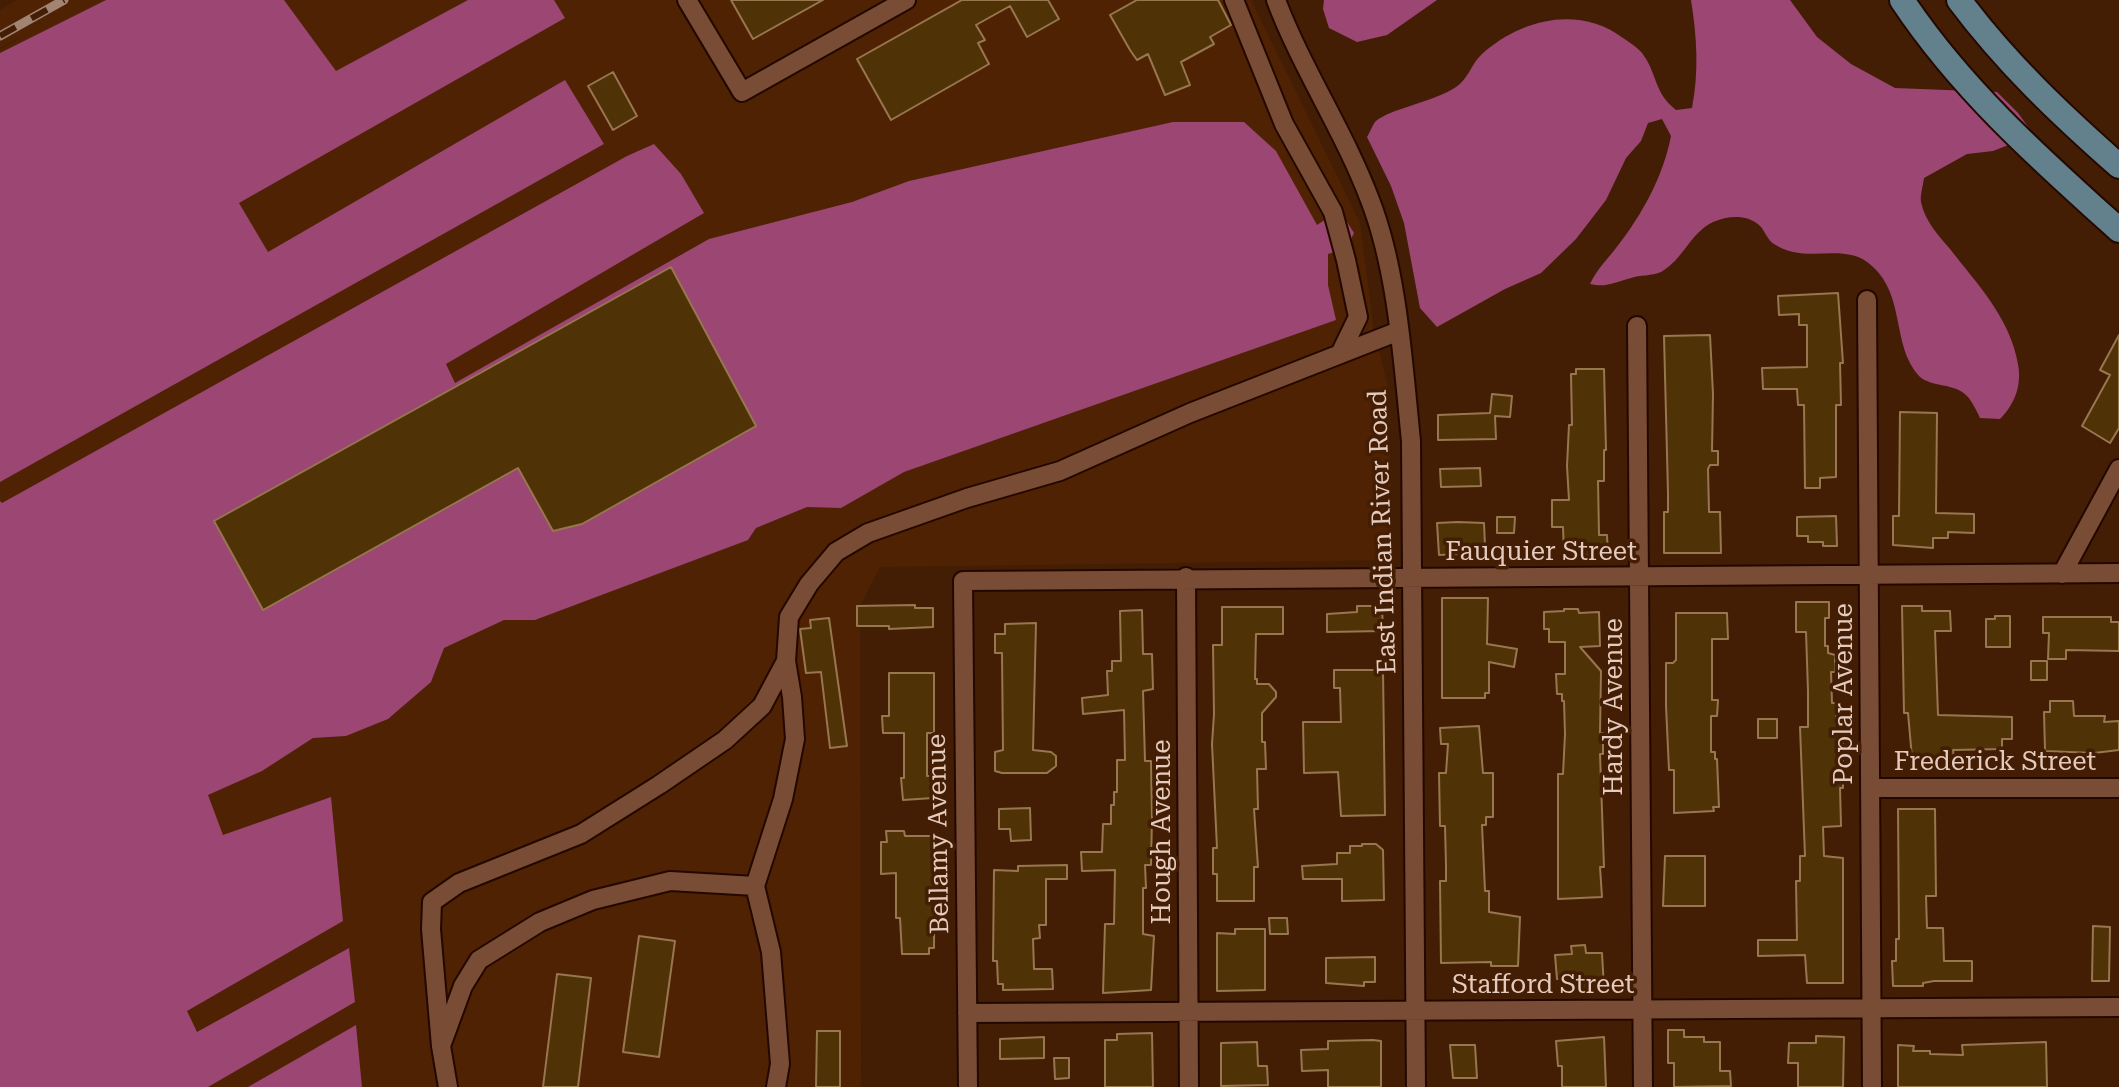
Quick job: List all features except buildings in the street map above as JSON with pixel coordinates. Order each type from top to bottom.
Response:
[{"type":"main road","points":[[1902,0],[1950,66],[1985,105],[2119,230]]},
{"type":"main road","points":[[1959,0],[2019,74],[2119,166]]},
{"type":"street","points":[[687,0],[742,92],[906,0]]},
{"type":"street","points":[[1234,0],[1284,124],[1333,212],[1358,317],[1340,354]]},
{"type":"street","name":"East Indian River Road","points":[[1276,0],[1371,201],[1382,238],[1399,331],[1411,441],[1416,1087]]},
{"type":"street","name":"Poplar Avenue","points":[[1867,300],[1872,1087]]},
{"type":"street","name":"Hardy Avenue","points":[[1637,326],[1643,1087]]},
{"type":"street","points":[[776,1087],[780,1064],[771,952],[755,886],[783,799],[795,739],[786,661],[789,617],[809,584],[836,552],[868,533],[967,498],[1060,471],[1190,413],[1399,331]]},
{"type":"street","points":[[2062,574],[2119,469]]},
{"type":"street","name":"Fauquier Street","points":[[963,581],[1186,577],[1413,579],[2119,573]]},
{"type":"street","name":"Hough Avenue","points":[[1186,577],[1189,1087]]},
{"type":"street","name":"Bellamy Avenue","points":[[963,581],[968,1087]]},
{"type":"street","points":[[448,1087],[441,1046],[431,929],[432,902],[459,883],[581,834],[659,785],[725,740],[762,706],[786,661]]},
{"type":"street","name":"Frederick Street","points":[[1870,788],[2119,788]]},
{"type":"street","points":[[441,1046],[463,986],[479,960],[540,922],[593,900],[670,881],[755,886]]},
{"type":"street","name":"Stafford Street","points":[[967,1013],[2119,1007]]},
{"type":"shaded area","points":[[17,0],[1251,0],[1360,223],[1374,331],[1389,390],[1392,560],[880,567],[860,606],[861,1087],[41,1087],[0,774],[0,49],[34,30],[0,48],[0,10]]},
{"type":"shaded area","points":[[106,0],[284,0],[336,71],[468,0],[554,0],[565,18],[239,203],[268,252],[565,80],[604,144],[0,482],[0,53]]},
{"type":"shaded area","points":[[1324,0],[1437,0],[1387,35],[1357,42],[1329,28],[1323,9]]},
{"type":"shaded area","points":[[1691,0],[1790,0],[1817,37],[1851,64],[1895,88],[1997,92],[2018,113],[2034,135],[1993,151],[1967,154],[1924,178],[1921,196],[1929,222],[1992,303],[2014,347],[2019,372],[2018,387],[2010,407],[2000,419],[1980,418],[1963,392],[1919,376],[1905,350],[1890,291],[1872,266],[1850,255],[1787,250],[1772,242],[1759,225],[1748,219],[1731,217],[1713,222],[1698,233],[1675,261],[1661,272],[1606,285],[1590,284],[1634,222],[1657,181],[1671,136],[1662,119],[1648,123],[1641,141],[1626,158],[1606,200],[1576,239],[1541,273],[1437,327],[1420,308],[1404,223],[1391,186],[1367,137],[1376,121],[1456,87],[1482,54],[1514,32],[1551,20],[1569,19],[1606,28],[1633,45],[1647,61],[1659,90],[1669,103],[1676,110],[1692,108],[1696,54]]},
{"type":"shaded area","points":[[1173,122],[1244,122],[1276,151],[1317,225],[1326,219],[1347,222],[1354,233],[1346,249],[1328,254],[1328,285],[1336,320],[904,472],[841,508],[807,507],[756,528],[748,540],[535,620],[504,620],[444,648],[431,682],[388,719],[346,736],[313,738],[262,771],[208,795],[223,835],[331,797],[343,921],[187,1011],[197,1032],[349,948],[355,1002],[208,1087],[0,1087],[0,501],[2,503],[627,156],[654,144],[681,174],[704,213],[446,364],[455,383],[709,239],[852,202],[909,181]]},
{"type":"shaded area","points":[[356,1025],[362,1087],[248,1087]]},
{"type":"railway","points":[[0,36],[64,0]]}]
